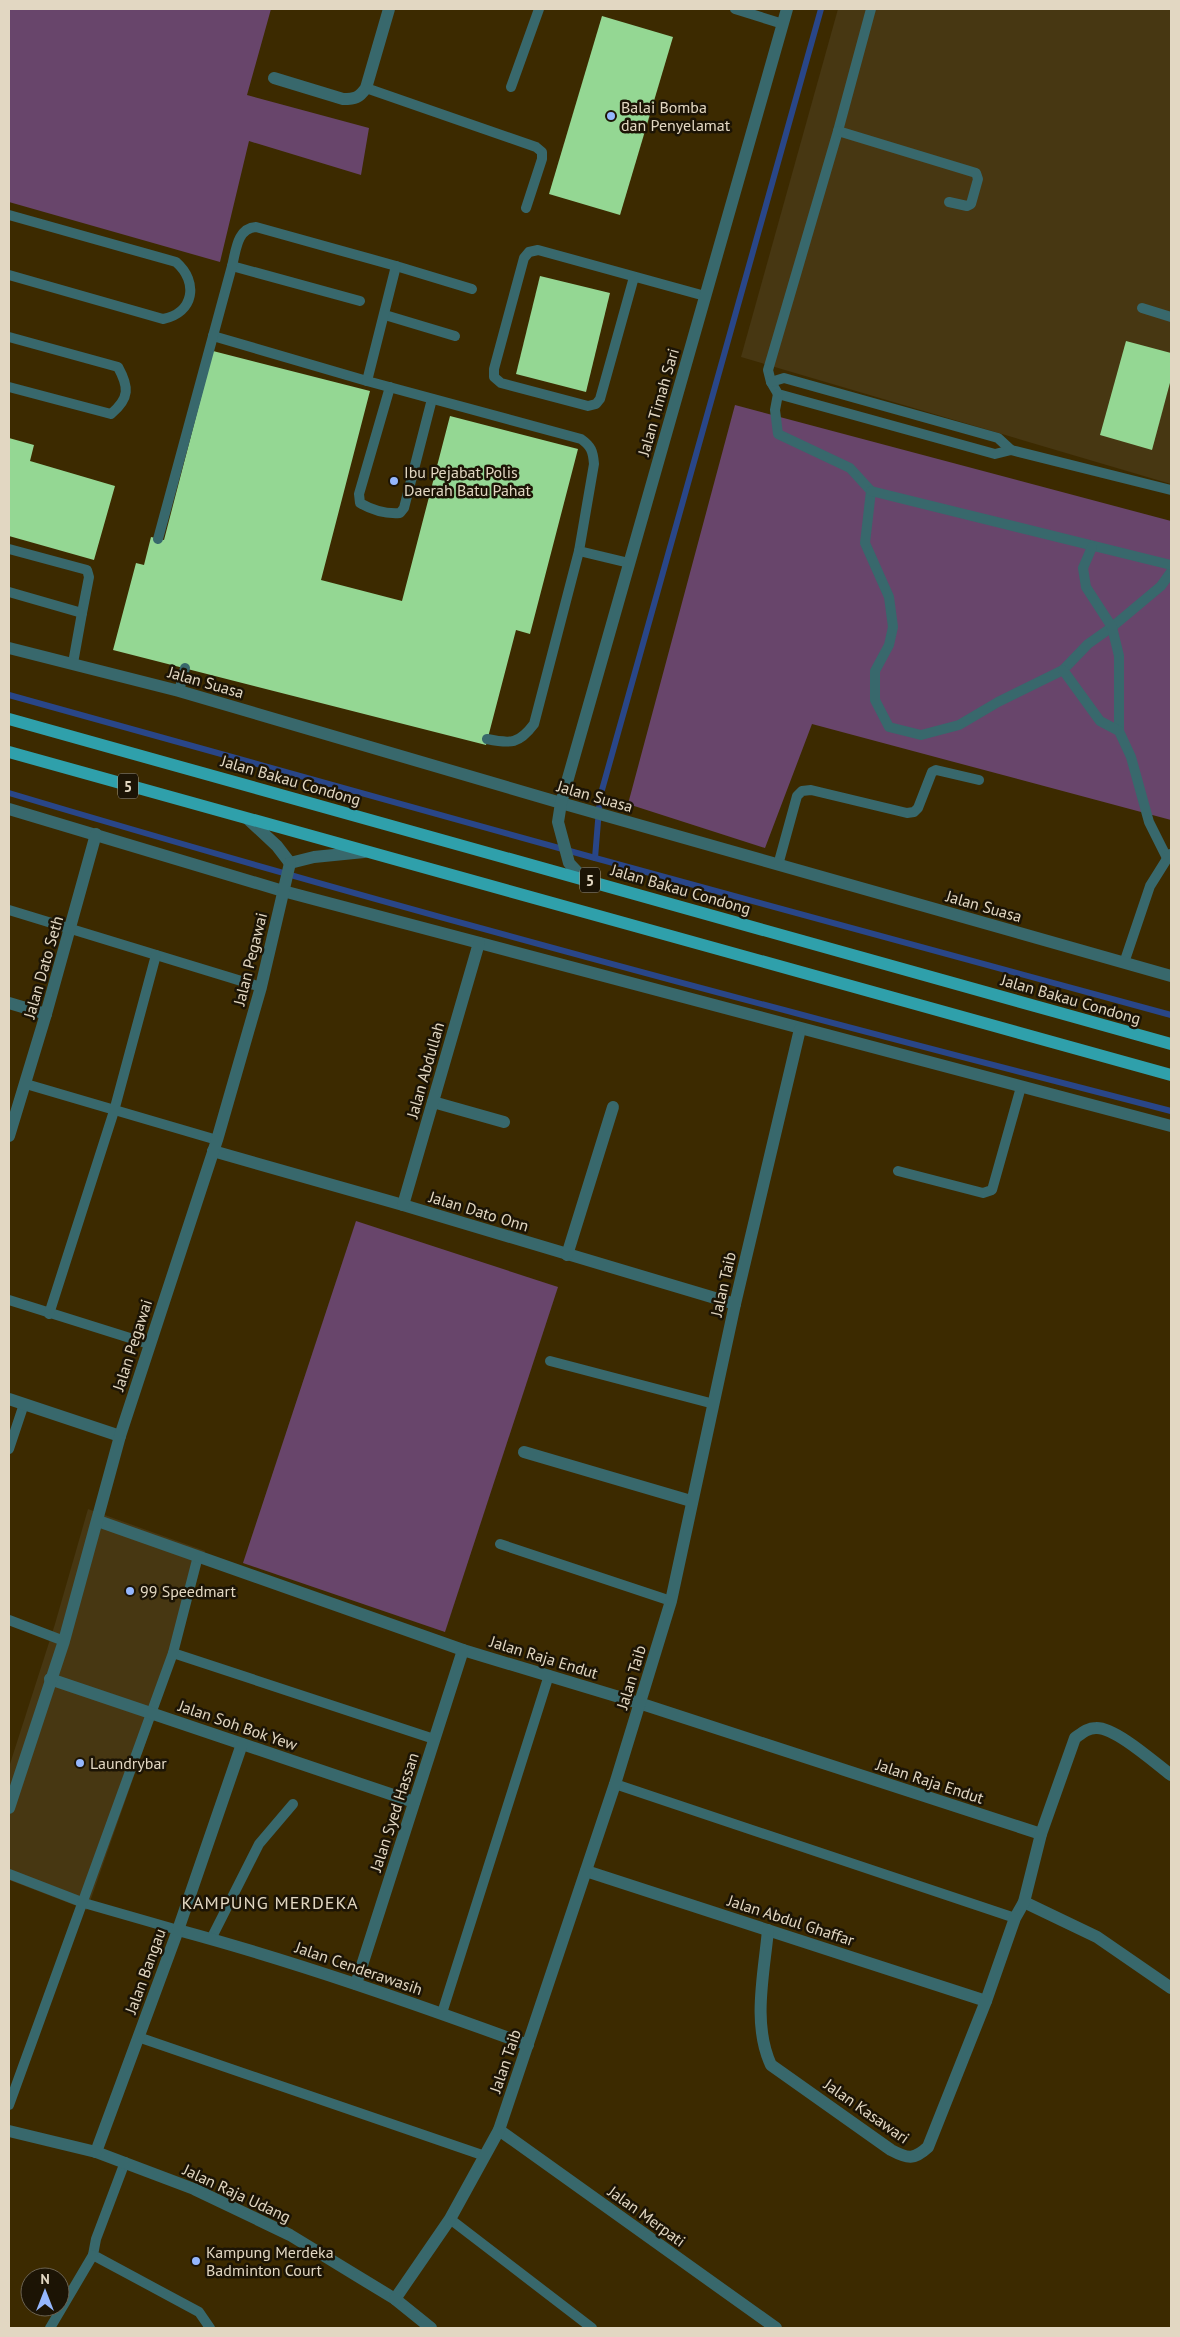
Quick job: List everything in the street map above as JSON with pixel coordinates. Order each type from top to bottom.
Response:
[{"type":"main road","name":"Jalan Bakau Condong","points":[[9,719],[584,878],[1171,1044]]},
{"type":"main road","name":"5","points":[[9,752],[1171,1075]]},
{"type":"street","points":[[274,78],[343,99],[355,99],[366,88],[388,9]]},
{"type":"street","name":"Jalan Timah Sari","points":[[584,878],[569,863],[558,822],[561,803],[787,9]]},
{"type":"street","name":"Jalan Suasa","points":[[9,648],[180,691],[561,803],[1171,976]]},
{"type":"street","points":[[9,808],[479,944],[1171,1126]]},
{"type":"street","points":[[248,819],[277,846],[289,866],[340,853],[369,852]]},
{"type":"street","name":"Jalan Dato Seth","points":[[9,1136],[13,1108],[26,1084],[71,929],[96,834]]},
{"type":"street","name":"Jalan Pegawai","points":[[9,1808],[64,1641],[120,1436],[215,1146],[261,987],[289,866]]},
{"type":"street","name":"Jalan Abdullah","points":[[403,1205],[479,944]]},
{"type":"street","points":[[9,1003],[46,1014]]},
{"type":"street","name":"Jalan Taib","points":[[395,2299],[450,2219],[499,2130],[615,1784],[671,1601],[735,1304],[800,1029]]},
{"type":"street","points":[[433,1102],[504,1122]]},
{"type":"street","points":[[567,1255],[614,1107]]},
{"type":"street","name":"Jalan Dato Onn","points":[[215,1146],[567,1255],[735,1304]]},
{"type":"street","points":[[9,1399],[120,1436]]},
{"type":"street","points":[[524,1452],[692,1501]]},
{"type":"street","name":"Jalan Raja Endut","points":[[98,1521],[463,1650],[640,1703],[1041,1834]]},
{"type":"street","name":"Jalan Syed Hassan","points":[[356,1984],[463,1650]]},
{"type":"street","name":"Jalan Soh Bok Yew","points":[[50,1679],[414,1802]]},
{"type":"street","points":[[986,2001],[1015,1918],[1024,1902],[1041,1834],[1075,1738],[1085,1730],[1096,1728],[1109,1730],[1171,1775]]},
{"type":"street","name":"Jalan Bangau","points":[[96,2152],[178,1930],[242,1744]]},
{"type":"street","name":"Jalan Abdul Ghaffar","points":[[586,1871],[986,2001]]},
{"type":"street","points":[[1024,1902],[1097,1937],[1171,1988]]},
{"type":"street","name":"Jalan Cenderawasih","points":[[178,1930],[252,1950],[442,2013],[528,2044]]},
{"type":"street","name":"Jalan Kasawari","points":[[768,1930],[760,2025],[765,2051],[771,2065],[905,2158],[918,2156],[928,2147],[986,2001]]},
{"type":"street","name":"Jalan Merpati","points":[[499,2130],[776,2328]]},
{"type":"street","name":"Jalan Raja Udang","points":[[9,2131],[96,2152],[194,2189],[290,2235],[395,2299],[431,2328]]},
{"type":"lane","points":[[511,87],[539,9]]},
{"type":"lane","points":[[735,9],[783,24]]},
{"type":"lane","points":[[871,9],[838,131],[768,370],[770,382],[778,394],[995,454],[1011,450],[1171,490]]},
{"type":"lane","points":[[366,88],[536,147],[542,152],[542,159],[526,208]]},
{"type":"lane","points":[[838,131],[976,173],[978,179],[971,204],[967,206],[948,202]]},
{"type":"lane","points":[[9,215],[176,262],[188,275],[191,292],[187,304],[180,312],[163,319],[9,275]]},
{"type":"lane","points":[[158,539],[232,266],[243,232],[249,228],[256,228],[472,289]]},
{"type":"lane","points":[[634,277],[600,399],[596,404],[588,406],[500,382],[494,377],[494,369],[524,258],[529,252],[538,250],[705,296]]},
{"type":"lane","points":[[232,266],[360,301]]},
{"type":"lane","points":[[367,381],[396,266]]},
{"type":"lane","points":[[1142,308],[1171,317]]},
{"type":"lane","points":[[385,314],[455,336]]},
{"type":"lane","points":[[213,336],[367,381],[565,435],[588,444],[593,452],[594,464],[579,551],[534,724],[524,736],[513,742],[487,739]]},
{"type":"lane","points":[[9,337],[118,367],[126,382],[125,397],[120,406],[111,414],[9,387]]},
{"type":"lane","points":[[770,382],[784,378],[998,438],[1011,450]]},
{"type":"lane","points":[[390,387],[359,494],[360,503],[369,508],[391,514],[400,513],[404,508],[432,398]]},
{"type":"lane","points":[[778,394],[775,410],[778,434],[850,468],[870,491],[1171,565]]},
{"type":"lane","points":[[870,491],[865,543],[889,597],[893,627],[889,645],[875,671],[875,700],[889,727],[921,735],[959,725],[998,702],[1063,670],[1088,644],[1112,627],[1161,586],[1171,572]]},
{"type":"lane","points":[[1092,546],[1083,568],[1086,587],[1112,627],[1119,656],[1119,731],[1131,757],[1149,822],[1169,855],[1150,886],[1124,963]]},
{"type":"lane","points":[[9,549],[87,570],[90,578],[73,663]]},
{"type":"lane","points":[[579,551],[629,563]]},
{"type":"lane","points":[[9,592],[82,613]]},
{"type":"lane","points":[[180,691],[185,668]]},
{"type":"lane","points":[[1063,670],[1100,721],[1119,731]]},
{"type":"lane","points":[[778,865],[797,796],[802,791],[811,790],[914,812],[918,808],[932,772],[936,770],[979,780]]},
{"type":"lane","points":[[9,910],[261,987]]},
{"type":"lane","points":[[49,1314],[114,1111],[156,955]]},
{"type":"lane","points":[[26,1084],[114,1111],[215,1146]]},
{"type":"lane","points":[[898,1171],[983,1193],[992,1190],[1021,1087]]},
{"type":"lane","points":[[9,1300],[149,1344]]},
{"type":"lane","points":[[550,1361],[714,1404]]},
{"type":"lane","points":[[9,1449],[24,1404]]},
{"type":"lane","points":[[500,1544],[671,1601]]},
{"type":"lane","points":[[9,2105],[84,1903],[173,1653],[198,1556]]},
{"type":"lane","points":[[9,1620],[64,1641]]},
{"type":"lane","points":[[173,1653],[434,1739]]},
{"type":"lane","points":[[442,2013],[550,1675]]},
{"type":"lane","points":[[615,1784],[1015,1918]]},
{"type":"lane","points":[[211,1939],[259,1844],[293,1804]]},
{"type":"lane","points":[[9,1874],[84,1903],[178,1930]]},
{"type":"lane","points":[[138,2037],[486,2156]]},
{"type":"lane","points":[[50,2328],[93,2255],[96,2239],[125,2162]]},
{"type":"lane","points":[[450,2219],[592,2328]]},
{"type":"lane","points":[[93,2255],[199,2312],[210,2328]]},
{"type":"shaded area","points":[[9,9],[271,9],[247,95],[369,128],[361,175],[249,141],[220,262],[9,202]]},
{"type":"shaded area","points":[[838,9],[1171,9],[1171,484],[741,357]]},
{"type":"shaded area","points":[[735,405],[1171,521],[1171,820],[812,724],[765,848],[628,804]]},
{"type":"shaded area","points":[[356,1221],[558,1287],[445,1632],[243,1563]]},
{"type":"shaded area","points":[[88,1509],[205,1551],[174,1662],[87,1910],[9,1880],[9,1767],[55,1624]]},
{"type":"building","name":"Balai Bomba dan Penyelamat","points":[[602,16],[673,37],[620,215],[549,194]]},
{"type":"building","points":[[540,276],[610,293],[586,392],[516,374]]},
{"type":"building","points":[[1126,341],[1171,353],[1171,379],[1152,450],[1100,435]]},
{"type":"building","points":[[213,351],[370,391],[321,580],[402,601],[450,416],[578,449],[530,634],[516,630],[486,745],[113,650],[136,563],[144,565],[151,537],[164,540]]},
{"type":"building","points":[[9,438],[34,445],[30,461],[115,486],[94,560],[9,536]]},
{"type":"waterway","points":[[821,9],[600,797],[595,858],[1171,1015]]},
{"type":"waterway","points":[[9,695],[595,858]]},
{"type":"waterway","points":[[9,793],[298,877],[589,958],[1171,1111]]},
{"type":"place","name":"Balai Bomba dan Penyelamat","points":[[611,116]]},
{"type":"place","name":"Ibu Pejabat Polis Daerah Batu Pahat","points":[[394,481]]},
{"type":"place","name":"99 Speedmart","points":[[130,1591]]},
{"type":"place","name":"Laundrybar","points":[[80,1763]]},
{"type":"place","name":"Kampung Merdeka Badminton Court","points":[[196,2261]]},
{"type":"district","name":"KAMPUNG MERDEKA","points":[[270,1902]]}]
